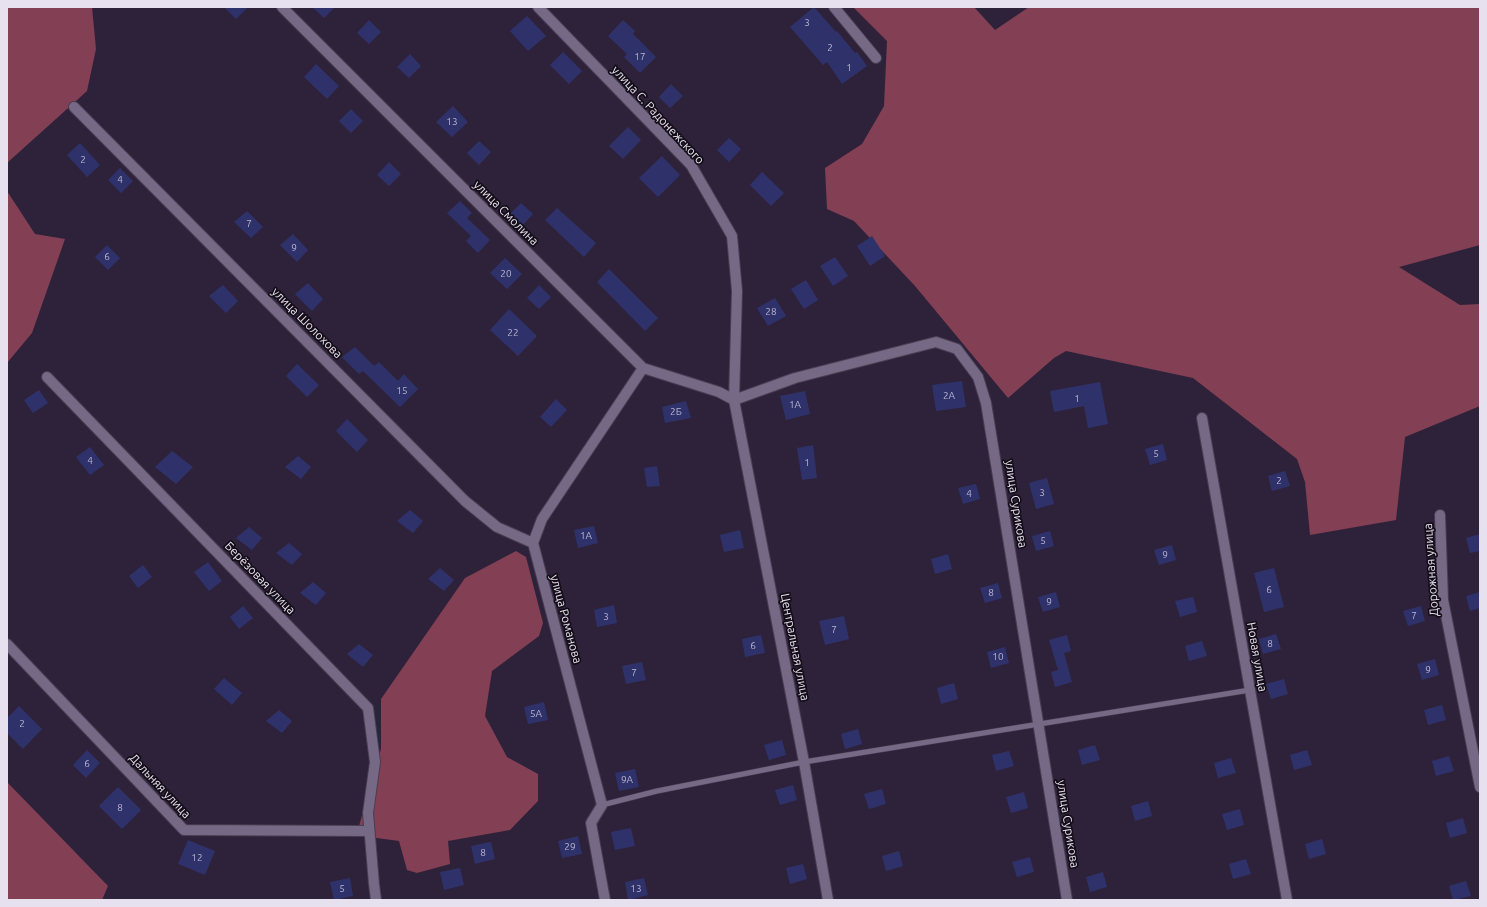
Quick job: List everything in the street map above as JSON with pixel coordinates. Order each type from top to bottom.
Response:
[{"type":"street","name":"улица Смолина","points":[[282,7],[643,368],[719,392],[734,400]]},
{"type":"street","name":"улица С. Радонежского","points":[[538,7],[691,165],[732,236],[737,291],[734,400]]},
{"type":"street","points":[[834,7],[876,58]]},
{"type":"street","name":"улица Шолохова","points":[[74,107],[466,501],[498,527],[533,543]]},
{"type":"street","name":"улица Сурикова","points":[[734,400],[795,378],[936,342],[957,349],[978,377],[986,403],[1067,900]]},
{"type":"street","points":[[533,543],[542,519],[643,368]]},
{"type":"street","name":"Берёзовая улица","points":[[47,377],[368,708],[374,762],[368,814],[376,900]]},
{"type":"street","name":"Центральная улица","points":[[734,400],[804,762],[828,900]]},
{"type":"street","name":"Новая улица","points":[[1202,418],[1287,900]]},
{"type":"street","name":"Дорожная улица","points":[[1440,516],[1443,600],[1480,787]]},
{"type":"street","name":"улица Романова","points":[[533,543],[602,805]]},
{"type":"street","name":"Дальняя улица","points":[[7,644],[184,830],[369,831]]},
{"type":"street","points":[[602,805],[591,823],[605,900]]},
{"type":"lane","points":[[602,805],[657,790],[804,762],[1250,690]]},
{"type":"shaded area","points":[[7,7],[92,7],[96,49],[87,91],[7,163]]},
{"type":"shaded area","points":[[853,7],[974,7],[995,30],[1029,7],[1480,7],[1480,245],[1399,267],[1460,305],[1480,304],[1480,406],[1405,437],[1396,520],[1310,535],[1305,482],[1297,459],[1193,378],[1066,351],[1054,358],[1008,398],[915,286],[854,221],[827,209],[825,168],[862,144],[884,106],[887,41]]},
{"type":"shaded area","points":[[7,191],[35,234],[65,239],[32,333],[7,363]]},
{"type":"shaded area","points":[[516,551],[526,557],[543,623],[539,636],[492,671],[485,716],[507,757],[538,774],[538,801],[510,830],[448,841],[450,864],[417,873],[407,870],[399,841],[369,837],[359,826],[381,749],[381,699],[465,578]]},
{"type":"shaded area","points":[[7,782],[108,886],[102,900],[7,900]]},
{"type":"building","points":[[224,7],[248,7],[236,19]]},
{"type":"building","points":[[312,7],[335,7],[324,18]]},
{"type":"building","points":[[814,7],[836,32],[837,31],[855,53],[857,52],[867,66],[842,84],[827,62],[823,65],[790,27]]},
{"type":"building","points":[[527,16],[546,36],[528,51],[510,31]]},
{"type":"building","points":[[369,20],[381,32],[369,44],[357,33]]},
{"type":"building","points":[[623,20],[635,31],[633,34],[656,57],[640,73],[624,57],[627,54],[608,36]]},
{"type":"building","points":[[563,52],[582,71],[569,84],[550,65]]},
{"type":"building","points":[[410,54],[421,66],[409,78],[397,67]]},
{"type":"building","points":[[316,64],[339,86],[327,99],[304,77]]},
{"type":"building","points":[[671,84],[683,96],[670,108],[659,97]]},
{"type":"building","points":[[453,106],[468,122],[452,137],[436,122]]},
{"type":"building","points":[[351,109],[363,121],[351,133],[339,121]]},
{"type":"building","points":[[628,127],[641,140],[623,159],[609,146]]},
{"type":"building","points":[[729,138],[741,149],[729,162],[717,150]]},
{"type":"building","points":[[479,141],[491,152],[479,165],[467,153]]},
{"type":"building","points":[[80,143],[100,165],[87,177],[67,155]]},
{"type":"building","points":[[662,156],[680,175],[658,197],[639,178]]},
{"type":"building","points":[[389,162],[401,174],[389,186],[377,175]]},
{"type":"building","points":[[120,168],[133,181],[121,193],[108,180]]},
{"type":"building","points":[[762,172],[784,193],[771,206],[750,185]]},
{"type":"building","points":[[460,201],[472,213],[467,218],[490,240],[478,253],[466,241],[471,236],[447,213]]},
{"type":"building","points":[[521,203],[533,214],[521,227],[509,215]]},
{"type":"building","points":[[557,208],[596,243],[584,257],[545,220]]},
{"type":"building","points":[[247,211],[263,227],[251,238],[234,222]]},
{"type":"building","points":[[293,234],[308,250],[297,262],[280,245]]},
{"type":"building","points":[[872,236],[885,256],[870,266],[857,246]]},
{"type":"building","points":[[107,245],[120,258],[108,270],[95,257]]},
{"type":"building","points":[[835,257],[848,276],[833,286],[820,266]]},
{"type":"building","points":[[505,258],[522,274],[507,289],[490,273]]},
{"type":"building","points":[[609,269],[658,318],[645,331],[597,282]]},
{"type":"building","points":[[806,280],[818,300],[804,309],[791,289]]},
{"type":"building","points":[[308,283],[323,299],[312,311],[295,294]]},
{"type":"building","points":[[223,285],[238,301],[226,313],[209,296]]},
{"type":"building","points":[[539,285],[551,297],[539,309],[527,298]]},
{"type":"building","points":[[775,298],[786,316],[768,326],[757,308]]},
{"type":"building","points":[[509,309],[537,336],[518,356],[490,330]]},
{"type":"building","points":[[355,347],[374,366],[379,362],[398,381],[404,374],[418,389],[400,407],[363,371],[359,374],[342,357]]},
{"type":"building","points":[[297,364],[319,385],[307,397],[286,376]]},
{"type":"building","points":[[962,381],[966,407],[936,411],[932,385]]},
{"type":"building","points":[[1100,382],[1108,424],[1088,428],[1084,406],[1054,412],[1050,391]]},
{"type":"building","points":[[39,390],[48,403],[33,413],[24,400]]},
{"type":"building","points":[[805,391],[810,414],[786,420],[780,396]]},
{"type":"building","points":[[556,399],[567,410],[551,427],[540,417]]},
{"type":"building","points":[[686,401],[691,418],[665,423],[662,407]]},
{"type":"building","points":[[347,419],[368,440],[357,452],[336,431]]},
{"type":"building","points":[[1163,444],[1167,460],[1150,465],[1145,449]]},
{"type":"building","points":[[813,445],[817,478],[802,480],[797,448]]},
{"type":"building","points":[[90,447],[104,465],[90,475],[76,457]]},
{"type":"building","points":[[172,451],[193,467],[176,484],[155,467]]},
{"type":"building","points":[[298,456],[311,467],[301,479],[285,467]]},
{"type":"building","points":[[657,466],[660,486],[647,487],[644,468]]},
{"type":"building","points":[[1285,471],[1290,486],[1272,491],[1268,476]]},
{"type":"building","points":[[1047,478],[1054,504],[1036,509],[1029,483]]},
{"type":"building","points":[[976,484],[980,499],[963,504],[958,488]]},
{"type":"building","points":[[410,510],[423,521],[413,533],[397,521]]},
{"type":"building","points":[[594,526],[598,543],[578,548],[574,530]]},
{"type":"building","points":[[249,527],[262,538],[252,550],[236,538]]},
{"type":"building","points":[[740,530],[744,548],[724,552],[720,535]]},
{"type":"building","points":[[1050,531],[1054,546],[1036,551],[1032,536]]},
{"type":"building","points":[[1480,534],[1480,551],[1470,553],[1466,538]]},
{"type":"building","points":[[289,543],[302,554],[292,565],[276,553]]},
{"type":"building","points":[[1172,545],[1176,560],[1159,565],[1154,550]]},
{"type":"building","points":[[948,554],[952,569],[935,574],[931,559]]},
{"type":"building","points":[[208,562],[222,581],[209,591],[194,572]]},
{"type":"building","points":[[143,565],[152,577],[138,588],[129,576]]},
{"type":"building","points":[[440,568],[454,580],[444,591],[428,579]]},
{"type":"building","points":[[1274,568],[1284,607],[1264,612],[1254,573]]},
{"type":"building","points":[[313,582],[326,593],[316,605],[300,593]]},
{"type":"building","points":[[998,583],[1002,598],[985,603],[980,588]]},
{"type":"building","points":[[1056,592],[1060,607],[1043,612],[1038,597]]},
{"type":"building","points":[[1480,592],[1480,608],[1470,611],[1466,596]]},
{"type":"building","points":[[1193,597],[1197,612],[1180,617],[1175,601]]},
{"type":"building","points":[[614,605],[617,623],[597,627],[594,610]]},
{"type":"building","points":[[243,606],[253,618],[239,629],[230,617]]},
{"type":"building","points":[[1421,606],[1425,621],[1408,626],[1403,611]]},
{"type":"building","points":[[844,616],[849,639],[825,645],[819,621]]},
{"type":"building","points":[[1276,634],[1281,649],[1263,654],[1259,639]]},
{"type":"building","points":[[761,635],[765,653],[745,657],[742,639]]},
{"type":"building","points":[[1067,635],[1071,651],[1064,653],[1072,682],[1055,687],[1051,672],[1058,670],[1049,640]]},
{"type":"building","points":[[1202,641],[1207,656],[1189,661],[1185,646]]},
{"type":"building","points":[[359,644],[373,655],[363,667],[347,654]]},
{"type":"building","points":[[1005,647],[1009,663],[991,668],[987,652]]},
{"type":"building","points":[[1435,659],[1439,675],[1422,680],[1417,664]]},
{"type":"building","points":[[642,662],[646,680],[626,684],[622,666]]},
{"type":"building","points":[[224,678],[242,693],[232,705],[214,689]]},
{"type":"building","points":[[1284,679],[1288,694],[1271,699],[1266,684]]},
{"type":"building","points":[[954,683],[958,699],[941,704],[937,688]]},
{"type":"building","points":[[544,702],[548,720],[528,724],[524,707]]},
{"type":"building","points":[[1442,705],[1446,720],[1428,725],[1424,710]]},
{"type":"building","points":[[19,706],[42,729],[23,749],[7,733],[7,718]]},
{"type":"building","points":[[279,710],[292,721],[282,733],[266,721]]},
{"type":"building","points":[[858,729],[862,744],[845,749],[841,734]]},
{"type":"building","points":[[782,740],[786,755],[769,760],[764,745]]},
{"type":"building","points":[[1095,745],[1100,760],[1082,765],[1078,750]]},
{"type":"building","points":[[87,750],[100,763],[86,778],[73,765]]},
{"type":"building","points":[[1307,750],[1312,765],[1294,770],[1290,755]]},
{"type":"building","points":[[1009,751],[1014,766],[996,771],[992,755]]},
{"type":"building","points":[[1449,756],[1454,771],[1436,776],[1432,761]]},
{"type":"building","points":[[1231,758],[1236,773],[1218,778],[1214,763]]},
{"type":"building","points":[[635,769],[639,787],[619,791],[615,773]]},
{"type":"building","points":[[793,785],[797,800],[780,805],[775,790]]},
{"type":"building","points":[[118,787],[141,810],[122,829],[99,806]]},
{"type":"building","points":[[882,789],[886,804],[869,809],[864,794]]},
{"type":"building","points":[[1024,792],[1028,808],[1011,813],[1006,797]]},
{"type":"building","points":[[1148,801],[1152,816],[1135,821],[1131,806]]},
{"type":"building","points":[[1240,809],[1244,825],[1227,830],[1222,814]]},
{"type":"building","points":[[1463,818],[1467,833],[1450,838],[1446,823]]},
{"type":"building","points":[[631,828],[635,846],[615,850],[611,832]]},
{"type":"building","points":[[578,836],[582,854],[562,858],[558,841]]},
{"type":"building","points":[[1322,839],[1326,854],[1309,859],[1305,844]]},
{"type":"building","points":[[188,840],[215,851],[205,875],[178,864]]},
{"type":"building","points":[[491,842],[495,859],[475,864],[471,846]]},
{"type":"building","points":[[899,851],[903,866],[886,871],[882,856]]},
{"type":"building","points":[[1030,857],[1034,872],[1017,877],[1012,862]]},
{"type":"building","points":[[1246,859],[1251,874],[1233,879],[1229,864]]},
{"type":"building","points":[[803,864],[807,879],[790,884],[786,868]]},
{"type":"building","points":[[460,868],[464,885],[444,890],[440,872]]},
{"type":"building","points":[[1103,872],[1107,887],[1090,892],[1086,877]]},
{"type":"building","points":[[350,878],[353,896],[334,900],[330,882]]},
{"type":"building","points":[[644,878],[648,895],[628,900],[625,882]]},
{"type":"building","points":[[1466,881],[1471,896],[1453,900],[1449,886]]}]
